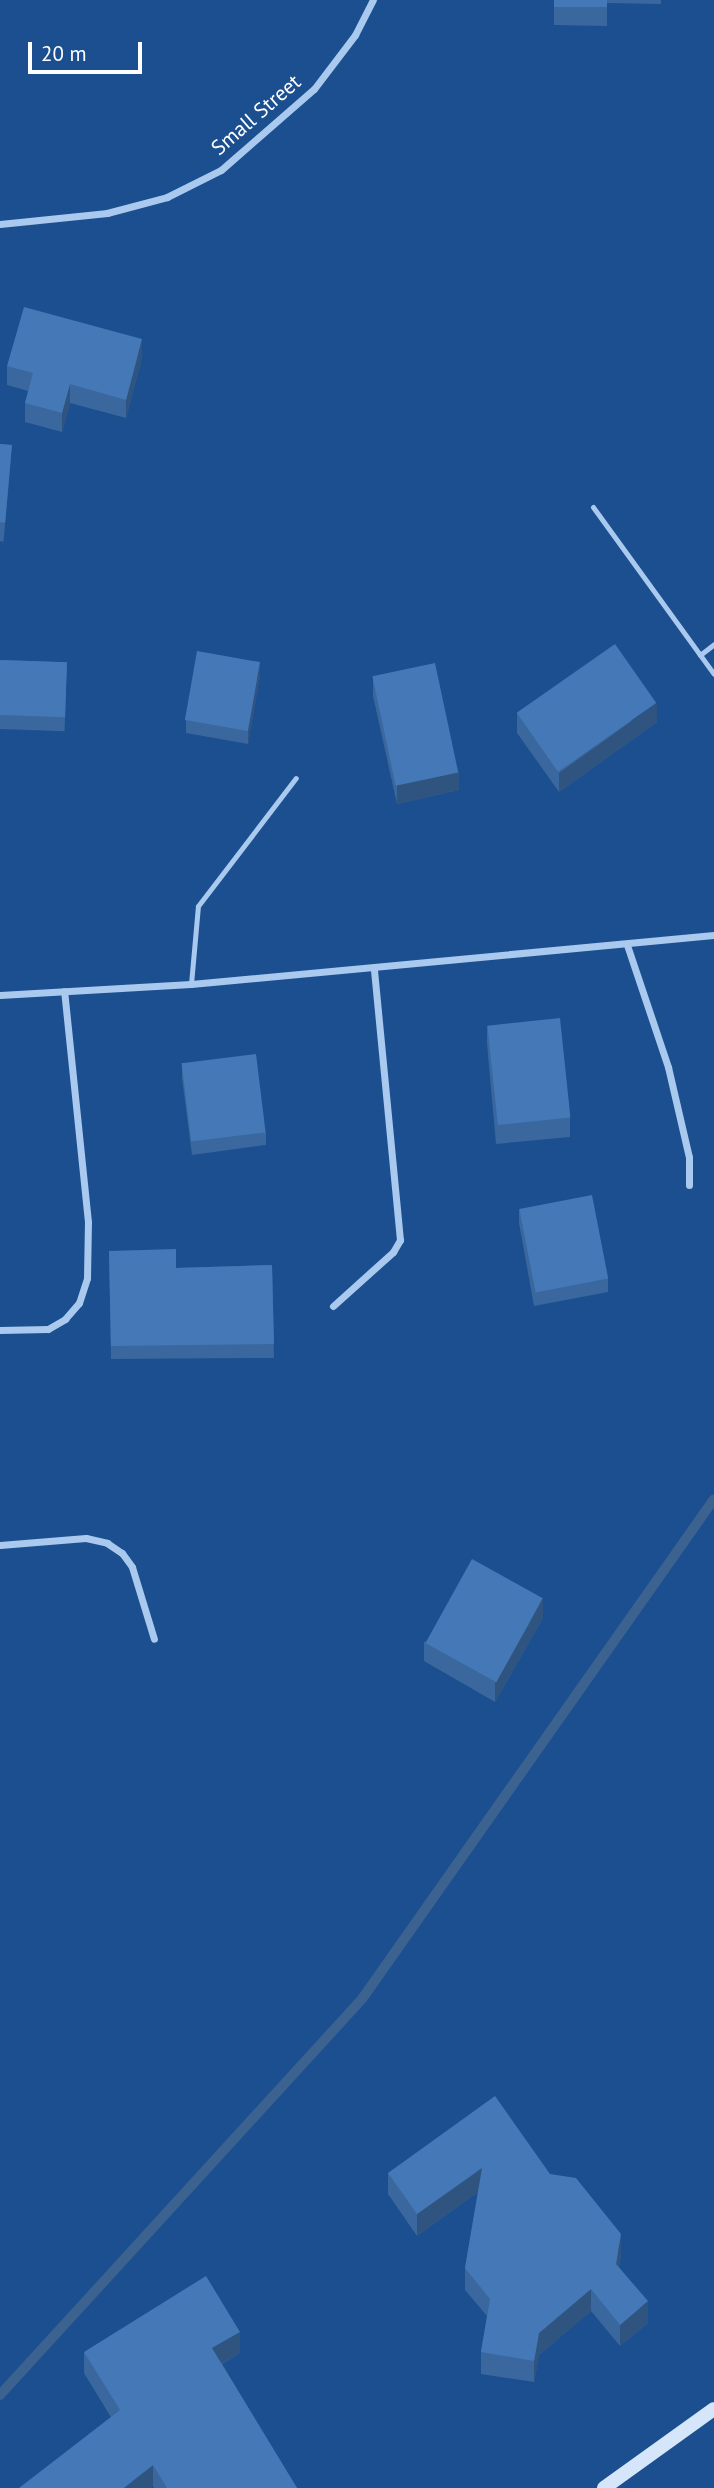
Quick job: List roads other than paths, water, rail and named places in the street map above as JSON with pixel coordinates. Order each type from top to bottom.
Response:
[{"type":"main road","points":[[604,2488],[714,2409]]},
{"type":"street","name":"Small Street","points":[[0,224],[107,214],[167,197],[221,170],[314,89],[355,35],[373,0]]},
{"type":"street","points":[[0,995],[191,984],[714,935]]},
{"type":"street","points":[[627,945],[668,1067],[688,1147],[689,1185]]},
{"type":"street","points":[[333,1306],[393,1252],[400,1240],[401,1223],[374,968]]},
{"type":"street","points":[[0,1329],[48,1329],[65,1319],[79,1303],[87,1278],[88,1222],[64,990]]},
{"type":"street","points":[[0,1545],[86,1538],[107,1543],[122,1553],[132,1567],[154,1639]]},
{"type":"lane","points":[[593,507],[714,674]]},
{"type":"lane","points":[[700,655],[714,644]]},
{"type":"lane","points":[[191,984],[198,906],[296,778]]},
{"type":"waterway","points":[[0,2395],[362,1999],[714,1499]]}]
